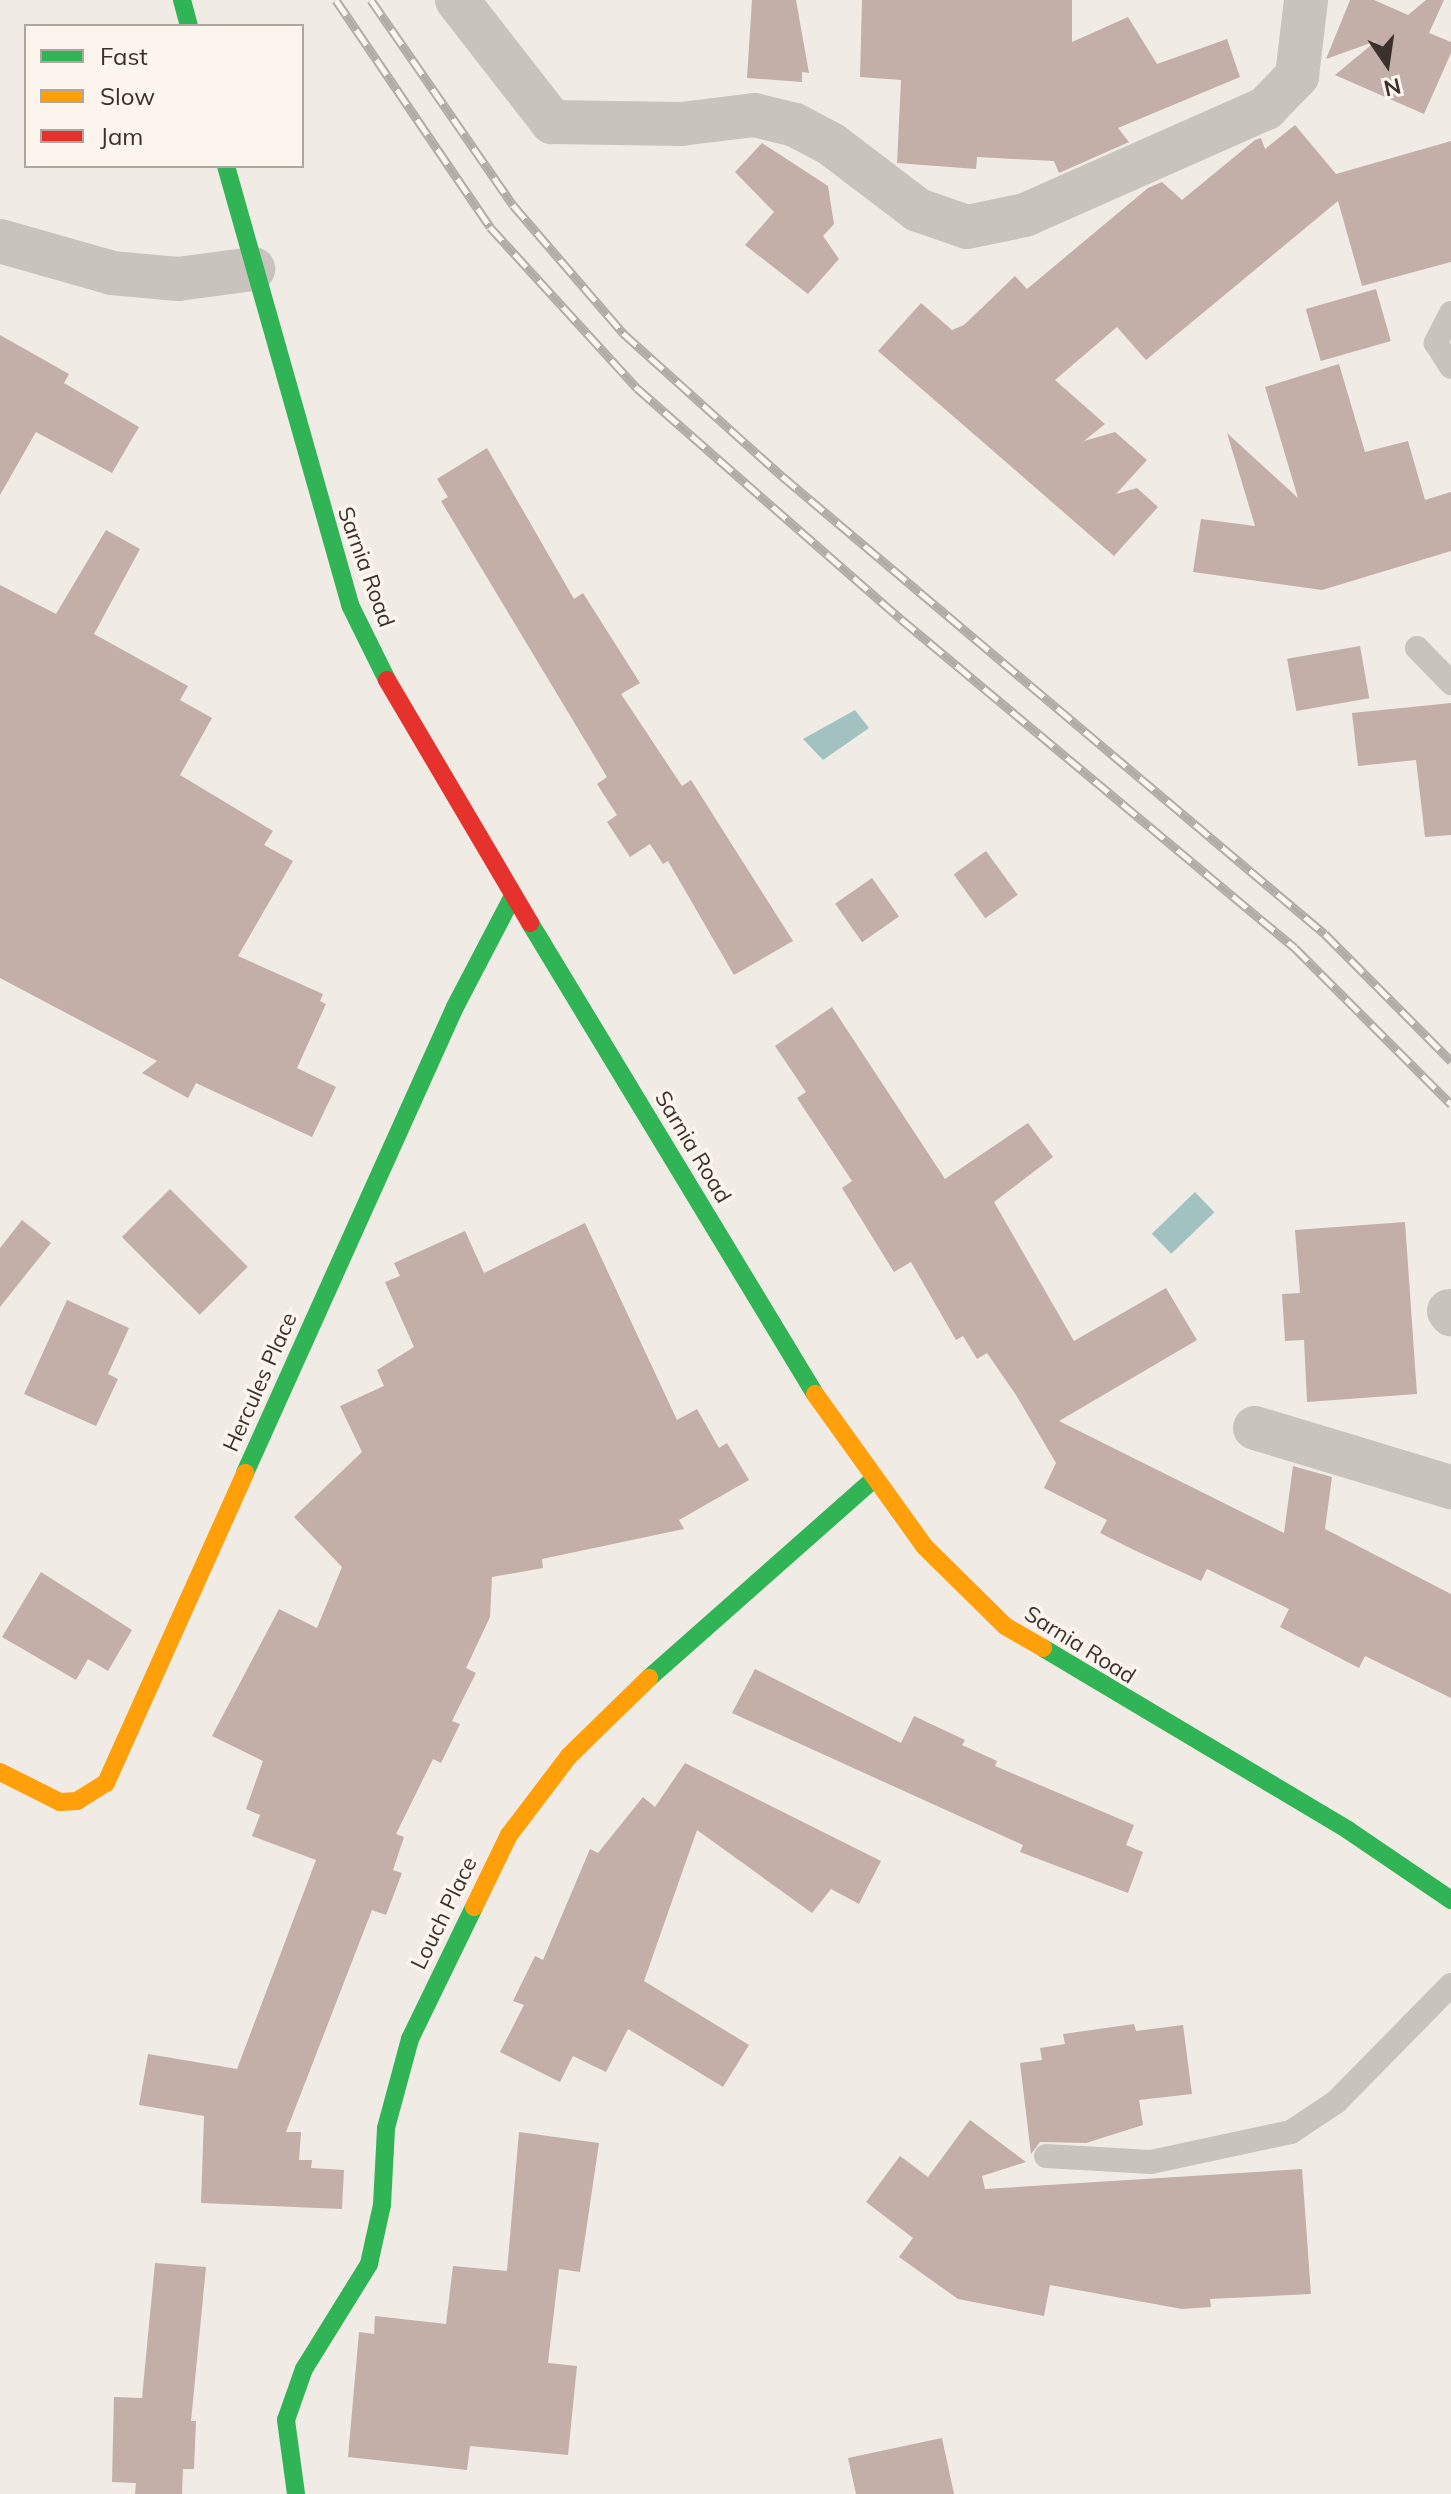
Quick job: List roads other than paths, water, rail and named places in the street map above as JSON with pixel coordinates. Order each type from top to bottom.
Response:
[{"type":"street","points":[[182,0],[188,24]]},
{"type":"street","points":[[457,0],[552,122],[681,124],[754,115],[795,125],[831,144],[918,210],[967,227],[994,225],[1266,108],[1297,76],[1306,0]]},
{"type":"street","name":"Sarnia Road","points":[[227,168],[350,605],[408,722],[809,1385],[874,1479],[925,1547],[1005,1626],[1348,1830],[1451,1900]]},
{"type":"street","points":[[0,241],[112,273],[178,279],[253,269]]},
{"type":"street","name":"Hercules Place","points":[[0,1772],[60,1802],[77,1801],[106,1783],[455,1007],[513,896]]},
{"type":"street","points":[[1255,1428],[1451,1487]]},
{"type":"street","name":"Louch Place","points":[[296,2494],[286,2420],[304,2369],[369,2264],[382,2205],[386,2128],[410,2039],[509,1835],[569,1756],[644,1682],[874,1479]]},
{"type":"lane","points":[[1451,313],[1436,343],[1451,367]]},
{"type":"lane","points":[[1417,648],[1451,683]]},
{"type":"lane","points":[[1046,2156],[1151,2162],[1223,2151],[1291,2132],[1336,2102],[1448,1988]]},
{"type":"water","points":[[855,710],[869,728],[823,760],[803,739]]},
{"type":"water","points":[[1195,1192],[1214,1212],[1171,1254],[1152,1234]]},
{"type":"railway","points":[[336,0],[490,227],[637,388],[901,619],[1295,948],[1451,1104]]},
{"type":"railway","points":[[371,0],[513,205],[623,333],[782,476],[1325,934],[1451,1061]]}]
